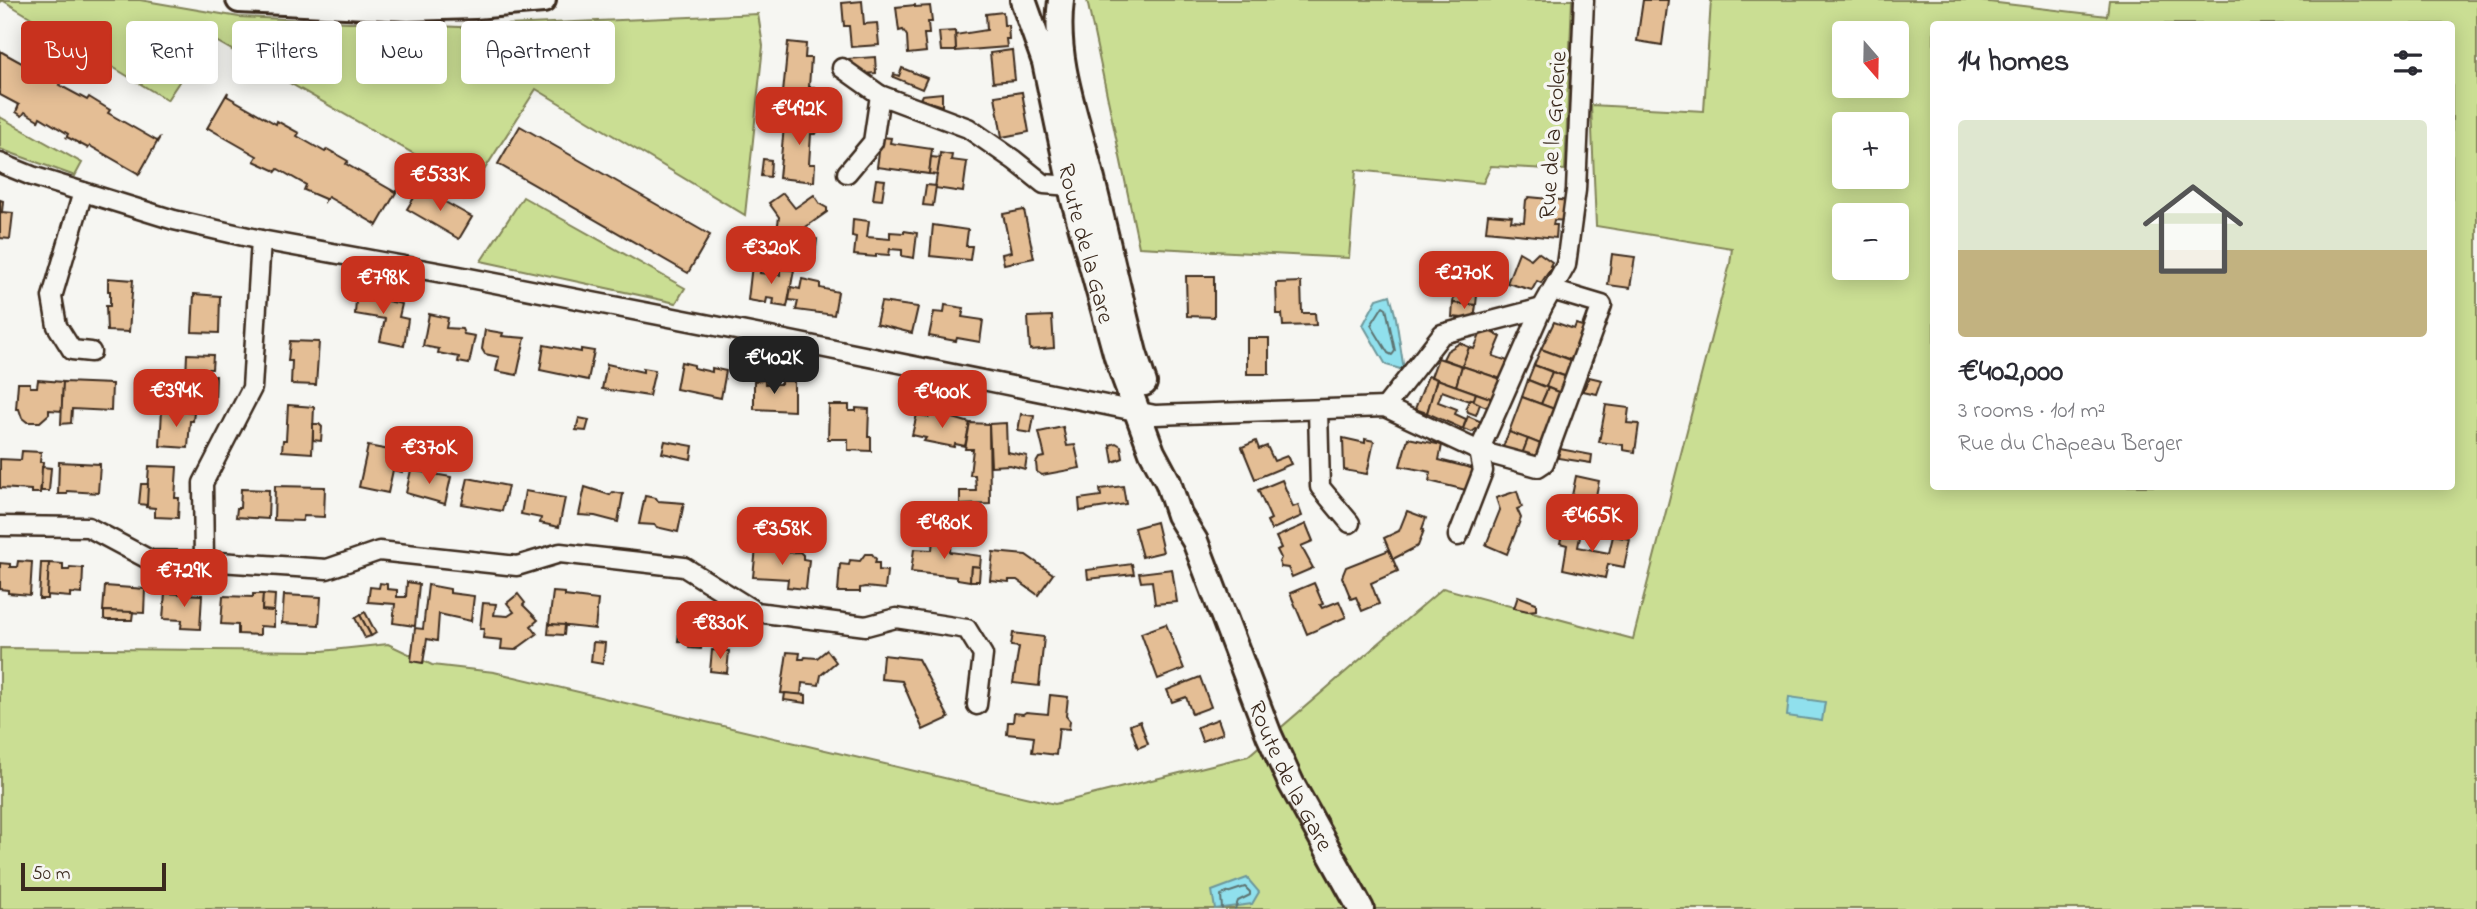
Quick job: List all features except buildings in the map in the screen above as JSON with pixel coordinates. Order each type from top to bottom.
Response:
[{"type":"street","points":[[239,0],[475,6],[543,0]]},
{"type":"street","name":"Route de la Gare","points":[[1023,0],[1045,62],[1071,186],[1117,357],[1166,448],[1168,482],[1180,515],[1195,541],[1246,681],[1269,735],[1291,783],[1361,909]]},
{"type":"street","name":"Route de la Gare","points":[[1061,0],[1057,24],[1074,121],[1085,155],[1134,353],[1146,413]]},
{"type":"street","name":"Rue de la Grolerie","points":[[1479,451],[1542,308],[1566,265],[1576,190],[1584,0]]},
{"type":"street","points":[[842,68],[880,94],[968,128],[1044,184],[1071,186]]},
{"type":"street","points":[[848,173],[873,142],[880,94]]},
{"type":"street","points":[[0,163],[174,220],[261,240],[683,319],[1146,413],[1385,407],[1479,451],[1538,467],[1544,463],[1601,305],[1552,289]]},
{"type":"street","points":[[83,192],[52,297],[57,326],[72,350],[91,352]]},
{"type":"street","points":[[204,561],[203,483],[252,388],[261,240]]},
{"type":"street","points":[[1385,407],[1441,334],[1542,308]]},
{"type":"street","points":[[1318,410],[1320,486],[1350,523]]},
{"type":"street","points":[[1458,537],[1483,471],[1479,451]]},
{"type":"street","points":[[0,526],[88,527],[150,560],[327,569],[379,551],[517,566],[560,552],[684,567],[756,612],[866,626],[896,618],[967,629],[983,655],[977,705]]},
{"type":"green space","points":[[2,0],[140,0],[239,17],[327,21],[232,21],[232,50],[218,42],[218,21],[126,21],[126,75],[112,67],[112,21],[37,21]]},
{"type":"green space","points":[[1087,0],[1572,0],[1565,170],[1491,166],[1483,183],[1356,170],[1349,258],[1139,247]]},
{"type":"green space","points":[[1711,0],[1972,0],[2107,16],[2109,0],[2477,0],[2477,909],[0,909],[0,648],[322,651],[388,644],[432,665],[494,672],[1055,804],[1248,756],[1443,588],[1633,639],[1732,248],[1596,226],[1591,105],[1704,111]]},
{"type":"green space","points":[[758,14],[763,46],[745,215],[536,89],[465,200],[420,179],[428,162],[291,84],[342,84],[342,22],[356,22],[356,84],[447,84],[447,26],[461,27],[461,84],[615,84],[615,21],[597,21]]},
{"type":"green space","points":[[141,84],[178,84],[167,100]]},
{"type":"green space","points":[[0,117],[82,163],[75,176],[0,149]]},
{"type":"green space","points":[[523,197],[685,288],[676,303],[481,261]]},
{"type":"water","points":[[1390,295],[1404,370],[1386,365],[1363,325],[1377,299]]},
{"type":"water","points":[[1789,697],[1825,702],[1822,721],[1787,716]]},
{"type":"water","points":[[1247,878],[1259,892],[1252,904],[1215,909],[1212,891]]}]
